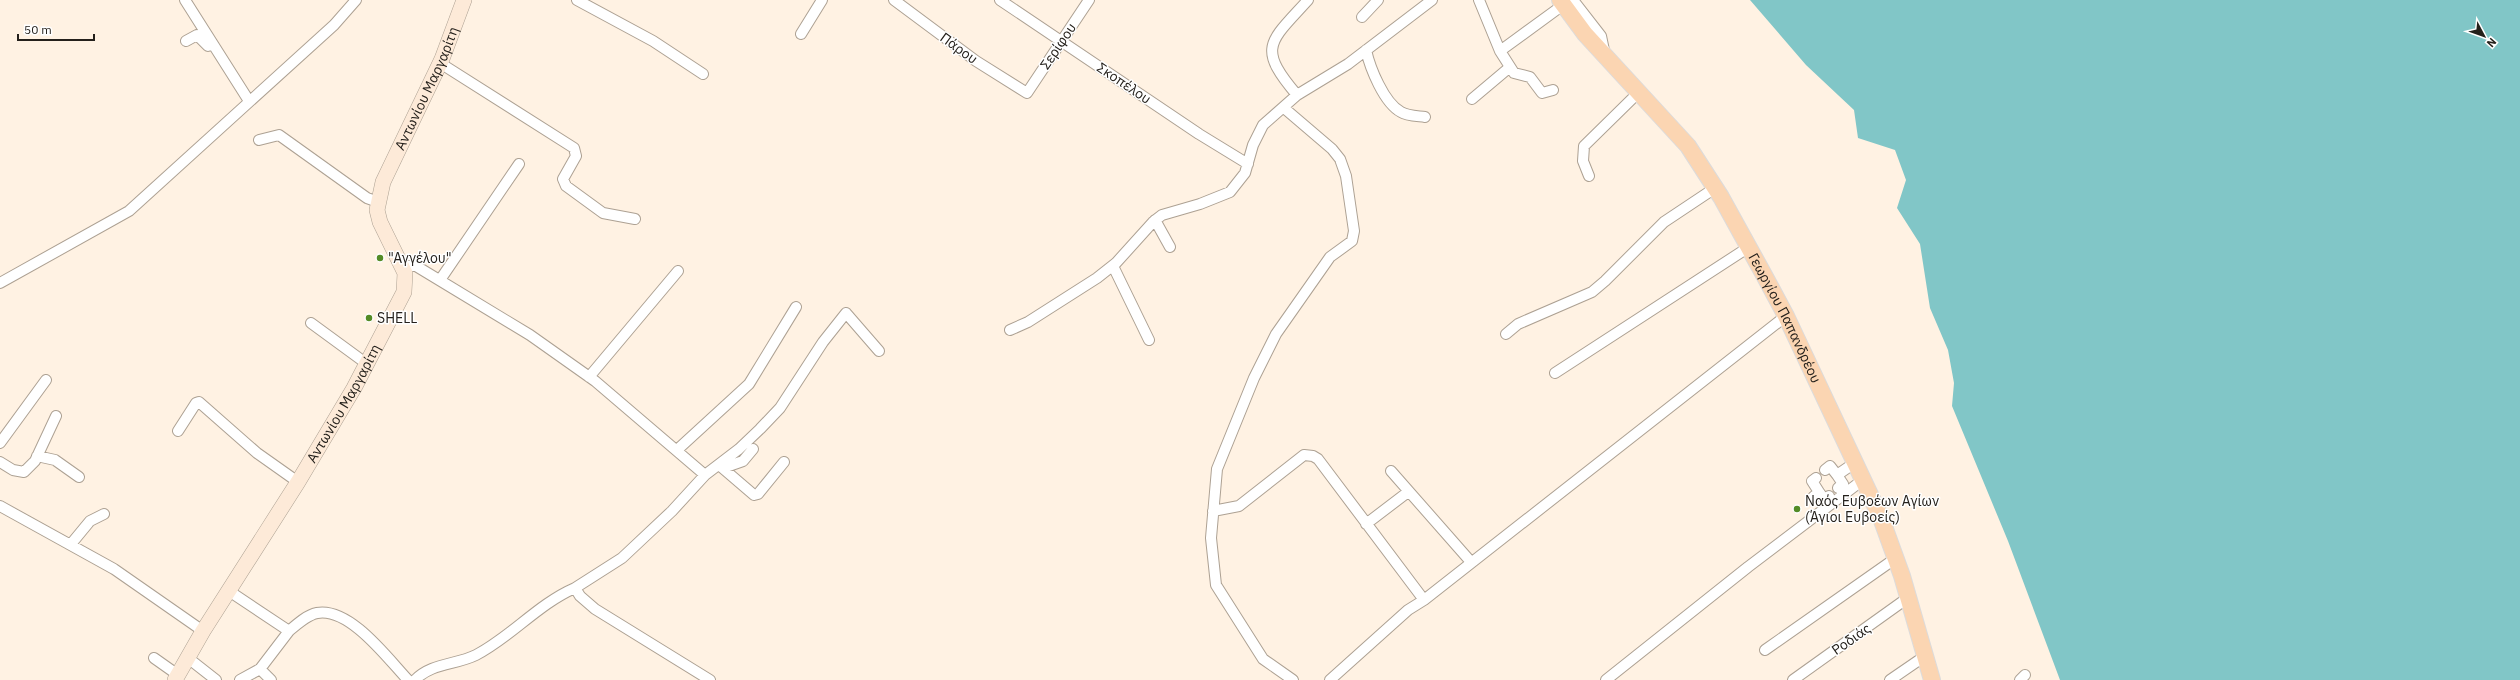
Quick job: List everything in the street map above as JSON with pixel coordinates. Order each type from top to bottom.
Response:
[{"type":"main road","name":"Γεωργίου Παπανδρέου","points":[[1566,2],[1606,57],[1688,146],[1715,188],[1749,247],[1786,316],[1864,479],[1896,558],[1909,597],[1932,680]]},
{"type":"street","points":[[185,0],[247,103]]},
{"type":"street","points":[[0,283],[129,211],[334,25],[356,0]]},
{"type":"street","name":"Αντωνίου Μαργαρίτη","points":[[177,677],[203,631],[298,482],[367,364],[404,292],[406,277],[403,266],[380,222],[378,202],[383,182],[440,63],[464,0]]},
{"type":"street","points":[[577,0],[653,41],[703,74]]},
{"type":"street","points":[[801,34],[822,0]]},
{"type":"street","name":"Πάρου","points":[[894,0],[976,61],[1027,93]]},
{"type":"street","name":"Σκοπέλου","points":[[1000,0],[1248,164]]},
{"type":"street","name":"Σερίφου","points":[[1027,93],[1089,0]]},
{"type":"street","points":[[1297,95],[1276,69],[1272,58],[1272,47],[1279,32],[1308,0]]},
{"type":"street","points":[[1362,17],[1378,0]]},
{"type":"street","points":[[1010,330],[1040,315],[1113,266],[1156,220],[1174,210],[1200,204],[1230,192],[1239,184],[1248,164],[1253,145],[1263,125],[1297,95],[1366,50],[1432,0]]},
{"type":"street","points":[[1480,0],[1500,51],[1514,73],[1530,77],[1542,93],[1553,90]]},
{"type":"street","points":[[1500,51],[1566,2]]},
{"type":"street","points":[[186,41],[197,35],[204,40],[247,103]]},
{"type":"street","points":[[1366,50],[1376,79],[1396,108],[1406,114],[1425,117]]},
{"type":"street","points":[[440,63],[574,148],[576,156],[563,179],[566,186],[603,213],[635,219]]},
{"type":"street","points":[[1472,99],[1510,67]]},
{"type":"street","points":[[1589,176],[1583,161],[1584,146],[1639,92]]},
{"type":"street","points":[[1284,108],[1332,149],[1340,159],[1346,176],[1354,231],[1352,241],[1330,257],[1276,334],[1254,378],[1217,469],[1211,538],[1216,585],[1263,659],[1293,680]]},
{"type":"street","points":[[259,140],[279,135],[367,198],[378,202]]},
{"type":"street","points":[[440,280],[519,164]]},
{"type":"street","points":[[1506,334],[1518,324],[1592,292],[1664,222],[1715,188]]},
{"type":"street","points":[[1156,220],[1170,247]]},
{"type":"street","points":[[1555,372],[1749,247]]},
{"type":"street","points":[[403,266],[416,266],[530,335],[589,377],[705,474]]},
{"type":"street","points":[[1113,266],[1149,340]]},
{"type":"street","points":[[589,377],[678,271]]},
{"type":"street","points":[[677,450],[749,384],[796,307]]},
{"type":"street","points":[[721,466],[780,408],[823,342],[846,313],[879,351]]},
{"type":"street","points":[[1330,680],[1408,610],[1424,600],[1471,562],[1550,503],[1786,316]]},
{"type":"street","points":[[311,323],[367,364]]},
{"type":"street","points":[[0,443],[46,380]]},
{"type":"street","points":[[178,431],[196,403],[199,402],[257,453],[298,482]]},
{"type":"street","points":[[0,462],[13,470],[24,472],[37,456],[56,416]]},
{"type":"street","points":[[415,680],[430,668],[458,663],[483,651],[544,606],[575,588],[628,552],[672,511],[705,474],[721,466],[743,461],[754,449]]},
{"type":"street","points":[[1213,511],[1238,506],[1304,455],[1312,456],[1318,459],[1424,600]]},
{"type":"street","points":[[37,456],[55,460],[79,477]]},
{"type":"street","points":[[721,466],[754,495],[758,494],[784,462]]},
{"type":"street","points":[[1837,475],[1856,462]]},
{"type":"street","points":[[1825,470],[1830,466],[1837,475],[1843,484],[1838,488]]},
{"type":"street","points":[[1391,471],[1471,562]]},
{"type":"street","points":[[1816,478],[1812,481],[1816,494],[1824,499],[1828,496]]},
{"type":"street","points":[[1606,680],[1748,567],[1864,479]]},
{"type":"street","points":[[1366,524],[1408,492]]},
{"type":"street","points":[[0,506],[114,569],[203,631]]},
{"type":"street","points":[[71,544],[90,521],[104,514]]},
{"type":"street","points":[[1764,650],[1896,558]]},
{"type":"street","points":[[575,588],[580,596],[595,609],[710,680]]},
{"type":"street","points":[[229,591],[289,631]]},
{"type":"street","name":"Ροδιάς","points":[[1793,680],[1909,597]]},
{"type":"street","points":[[240,680],[260,670],[289,631],[308,617],[317,613],[341,616],[368,638],[408,680]]},
{"type":"street","points":[[1890,680],[1925,656]]},
{"type":"street","points":[[154,658],[177,677]]},
{"type":"street","points":[[188,658],[216,680]]},
{"type":"street","points":[[260,670],[271,680]]},
{"type":"water","points":[[1750,0],[2520,0],[2520,680],[2060,680],[2008,541],[1952,406],[1954,383],[1948,350],[1930,308],[1920,244],[1897,208],[1906,180],[1895,150],[1858,138],[1854,110],[1806,65]]},
{"type":"place","name":"\"Αγγέλου\"","points":[[380,258]]},
{"type":"place","name":"SHELL","points":[[369,318]]},
{"type":"place","name":"Ναός Ευβοέων Αγίων (Άγιοι Ευβοείς)","points":[[1797,509]]}]
